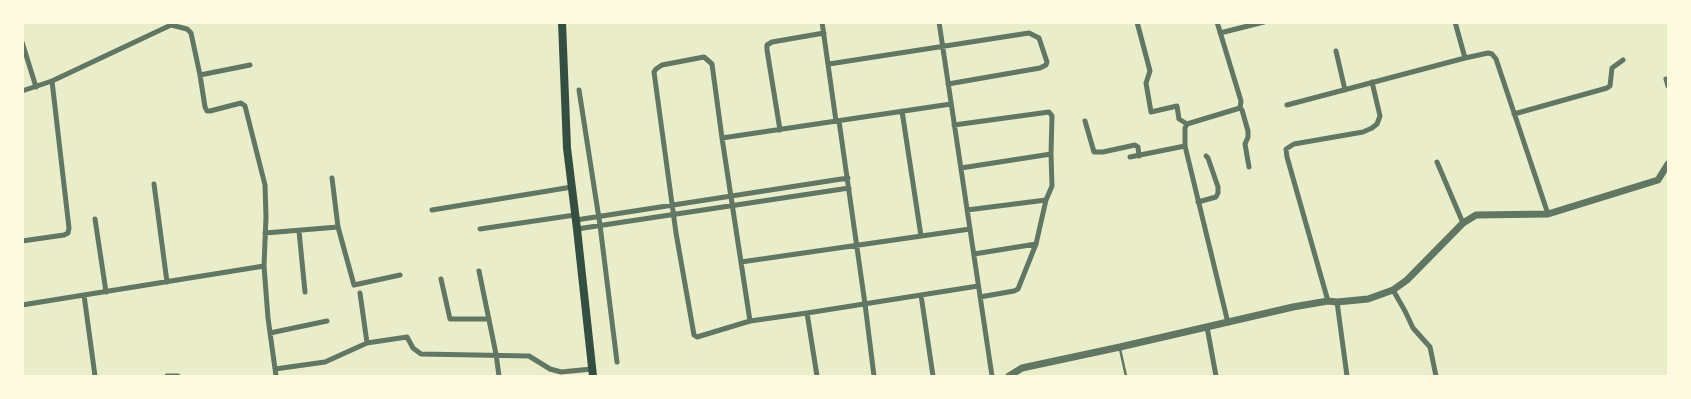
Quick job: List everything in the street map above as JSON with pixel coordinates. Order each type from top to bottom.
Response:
[{"type":"main road","points":[[562,22],[567,148],[593,373]]},
{"type":"street","points":[[822,22],[848,178],[874,376]]},
{"type":"street","points":[[939,22],[992,376]]},
{"type":"street","points":[[1137,22],[1150,71],[1146,83],[1151,112],[1176,106],[1179,119],[1187,124],[1240,108]]},
{"type":"street","points":[[1217,22],[1241,101],[1240,108],[1248,132],[1245,144],[1249,167]]},
{"type":"street","points":[[1220,33],[1264,22]]},
{"type":"street","points":[[1455,22],[1465,58]]},
{"type":"street","points":[[22,91],[52,81],[171,24],[187,29],[191,34],[207,110],[210,112],[241,103],[245,106],[264,185],[266,218],[264,266],[276,376]]},
{"type":"street","points":[[780,130],[767,45],[772,42],[824,33]]},
{"type":"street","points":[[829,64],[1029,33],[1040,38],[1047,62],[1046,65],[1040,68],[948,84]]},
{"type":"street","points":[[22,42],[36,87]]},
{"type":"street","points":[[1336,51],[1345,90]]},
{"type":"street","points":[[1287,105],[1465,58],[1488,53],[1492,54],[1496,59],[1548,214]]},
{"type":"street","points":[[750,321],[712,64],[704,57],[662,66],[654,72],[674,214],[694,335],[697,337],[750,321],[978,286]]},
{"type":"street","points":[[1514,114],[1607,88],[1610,86],[1612,68],[1622,60]]},
{"type":"street","points":[[200,75],[250,65]]},
{"type":"street","points":[[1666,79],[1668,86]]},
{"type":"street","points":[[22,241],[64,235],[68,233],[69,228],[52,81]]},
{"type":"street","points":[[1328,301],[1286,149],[1294,144],[1363,132],[1372,128],[1377,124],[1380,116],[1372,82]]},
{"type":"street","points":[[579,90],[600,225],[617,362]]},
{"type":"street","points":[[722,138],[951,104]]},
{"type":"street","points":[[902,111],[921,236]]},
{"type":"street","points":[[954,125],[1049,112],[1052,116],[1052,186],[1046,200],[1036,244],[1018,288],[1014,291],[980,297]]},
{"type":"street","points":[[1085,120],[1094,152],[1103,152],[1135,145],[1138,147],[1139,156]]},
{"type":"street","points":[[1187,124],[1185,128],[1185,146],[1228,323]]},
{"type":"street","points":[[1130,157],[1185,146]]},
{"type":"street","points":[[961,168],[1051,154]]},
{"type":"street","points":[[1198,202],[1216,197],[1218,193],[1218,187],[1206,156]]},
{"type":"street","points":[[1437,162],[1463,223]]},
{"type":"street","points":[[1008,376],[1022,368],[1293,307],[1328,301],[1368,299],[1393,290],[1407,280],[1463,223],[1476,215],[1548,214],[1658,180],[1668,164]]},
{"type":"street","points":[[332,178],[338,227],[354,285],[400,275]]},
{"type":"street","points":[[480,229],[576,221],[848,178]]},
{"type":"street","points":[[154,184],[167,282]]},
{"type":"street","points":[[432,210],[572,187]]},
{"type":"street","points":[[576,221],[600,225],[849,188]]},
{"type":"street","points":[[967,210],[1046,200]]},
{"type":"street","points":[[95,220],[106,292]]},
{"type":"street","points":[[265,233],[299,232],[338,227]]},
{"type":"street","points":[[741,262],[970,230]]},
{"type":"street","points":[[299,232],[305,292]]},
{"type":"street","points":[[974,254],[1036,244]]},
{"type":"street","points":[[22,305],[264,266]]},
{"type":"street","points":[[479,271],[499,376]]},
{"type":"street","points":[[441,279],[450,319],[489,319]]},
{"type":"street","points":[[1393,290],[1413,328],[1430,347],[1436,376]]},
{"type":"street","points":[[360,293],[367,343]]},
{"type":"street","points":[[84,295],[95,376]]},
{"type":"street","points":[[921,295],[933,376]]},
{"type":"street","points":[[1337,302],[1347,376]]},
{"type":"street","points":[[807,313],[816,376]]},
{"type":"street","points":[[270,333],[327,321]]},
{"type":"street","points":[[1207,327],[1216,376]]},
{"type":"street","points":[[275,369],[325,362],[367,343],[407,337],[413,348],[421,354],[529,356],[550,369],[562,372],[593,373]]},
{"type":"street","points":[[167,376],[178,376]]},
{"type":"lane","points":[[1120,347],[1126,376]]}]
